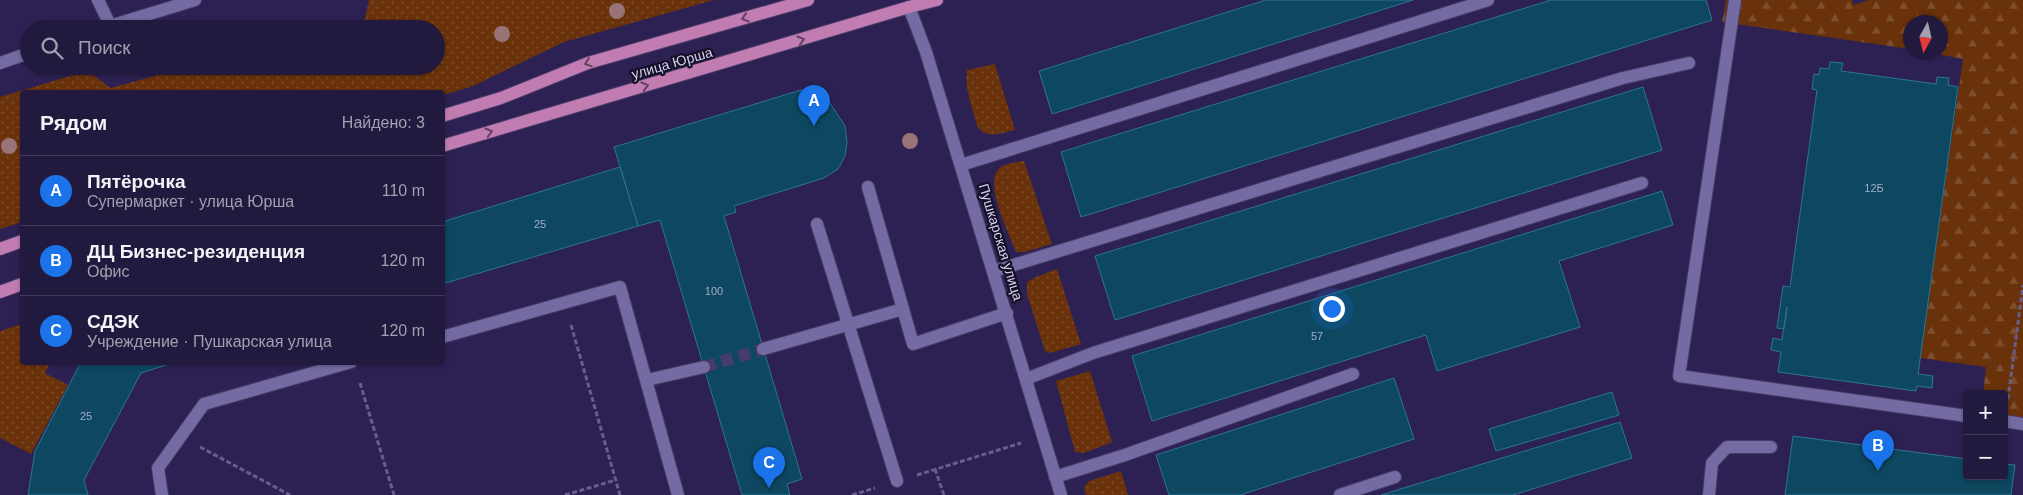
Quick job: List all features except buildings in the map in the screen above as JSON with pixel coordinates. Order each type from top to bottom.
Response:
[{"type":"main road","name":"улица Юрша","points":[[445,115],[501,98],[588,62],[808,0]]},
{"type":"main road","name":"улица Юрша","points":[[445,145],[908,3],[937,0]]},
{"type":"main road","points":[[0,249],[20,242]]},
{"type":"main road","points":[[0,292],[20,285]]},
{"type":"street","points":[[98,0],[103,20]]},
{"type":"street","points":[[128,20],[195,0]]},
{"type":"street","points":[[961,165],[1488,0]]},
{"type":"street","points":[[1735,0],[1678,376],[1963,415]]},
{"type":"street","name":"Пушкарская улица","points":[[908,3],[926,52],[1061,495]]},
{"type":"street","points":[[0,63],[20,56]]},
{"type":"street","points":[[994,271],[1622,78],[1689,63]]},
{"type":"street","points":[[1026,378],[1092,353],[1642,183]]},
{"type":"street","points":[[868,187],[914,344],[1007,313]]},
{"type":"street","points":[[817,224],[897,481]]},
{"type":"street","points":[[445,336],[620,287],[678,495]]},
{"type":"street","points":[[763,349],[903,309]]},
{"type":"street","points":[[162,495],[158,468],[204,404],[340,365]]},
{"type":"street","points":[[647,380],[704,367]]},
{"type":"street","points":[[1055,477],[1125,455],[1353,374]]},
{"type":"street","points":[[2008,422],[2023,424]]},
{"type":"street","points":[[1709,495],[1712,462],[1727,447],[1771,447]]},
{"type":"street","points":[[1340,495],[1395,477]]},
{"type":"path","points":[[2008,398],[2023,286]]},
{"type":"path","points":[[564,303],[620,495]]},
{"type":"path","points":[[360,381],[394,495]]},
{"type":"path","points":[[852,495],[1043,436]]},
{"type":"path","points":[[180,437],[290,495]]},
{"type":"path","points":[[935,469],[944,495]]},
{"type":"path","points":[[566,495],[616,480]]},
{"type":"green space","points":[[369,0],[714,0],[564,42],[473,86],[445,94],[445,90],[23,90],[74,75],[93,75],[111,88],[158,75],[445,75],[445,20],[362,20],[365,19]]},
{"type":"green space","points":[[1726,0],[1852,0],[1854,5],[1868,0],[2023,0],[2023,424],[2008,421],[2008,390],[1983,390],[1986,367],[1920,358],[1963,59],[1948,56],[1948,15],[1903,15],[1903,48],[1722,22]]},
{"type":"green space","points":[[995,64],[1015,130],[990,134],[985,133],[977,126],[966,77],[967,70]]},
{"type":"green space","points":[[20,91],[20,223],[0,229],[0,97]]},
{"type":"green space","points":[[1024,161],[1052,244],[1025,252],[1016,252],[1003,221],[995,195],[994,183],[996,173],[1001,167]]},
{"type":"green space","points":[[1057,269],[1081,344],[1050,353],[1045,351],[1027,294],[1027,282]]},
{"type":"green space","points":[[20,325],[20,365],[49,365],[45,373],[68,385],[31,454],[0,438],[0,331]]},
{"type":"green space","points":[[1090,371],[1112,442],[1084,453],[1075,452],[1056,381]]},
{"type":"green space","points":[[1121,471],[1128,495],[1086,495],[1084,488],[1089,481]]},
{"type":"tunnel","points":[[704,367],[763,349]]},
{"type":"place","name":"Пятёрочка","points":[[814,126]]},
{"type":"place","name":"ДЦ Бизнес-резиденция","points":[[1878,471]]},
{"type":"place","name":"СДЭК","points":[[769,488]]}]
